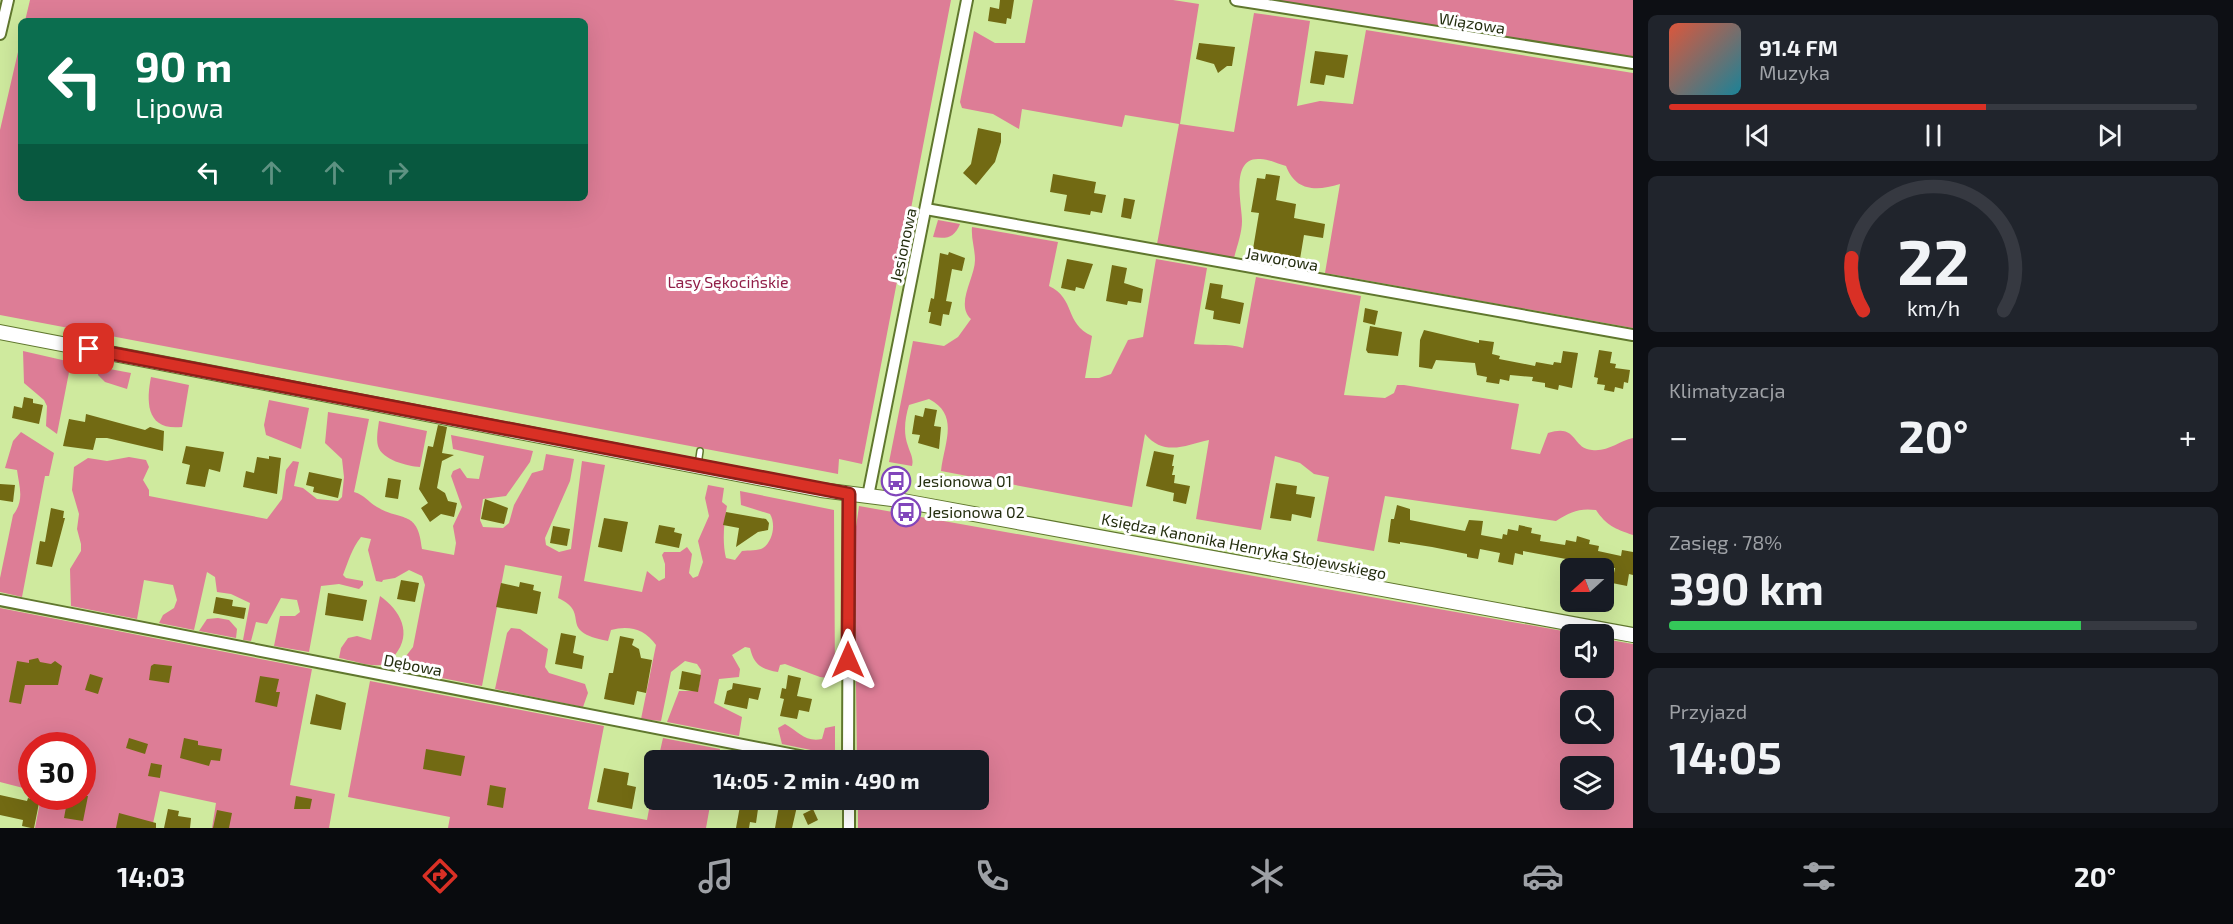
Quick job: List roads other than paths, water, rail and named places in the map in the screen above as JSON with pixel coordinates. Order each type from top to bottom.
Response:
[{"type":"street","points":[[0,34],[8,0]]},
{"type":"street","name":"Jesionowa","points":[[868,496],[967,0]]},
{"type":"street","name":"Wiązowa","points":[[1236,0],[1633,63]]},
{"type":"street","name":"Jaworowa","points":[[926,209],[1633,335]]},
{"type":"street","name":"Księdza Kanonika Henryka Słojewskiego","points":[[0,332],[698,466],[1179,550],[1633,635]]},
{"type":"street","points":[[848,750],[849,494]]},
{"type":"street","name":"Dębowa","points":[[0,600],[769,750]]},
{"type":"street","points":[[849,810],[849,828]]},
{"type":"lane","points":[[698,466],[700,451]]},
{"type":"place","name":"Jesionowa 01","points":[[896,481]]},
{"type":"place","name":"Jesionowa 02","points":[[906,512]]},
{"type":"park label","name":"Lasy Sękocińskie","points":[[728,282]]}]
